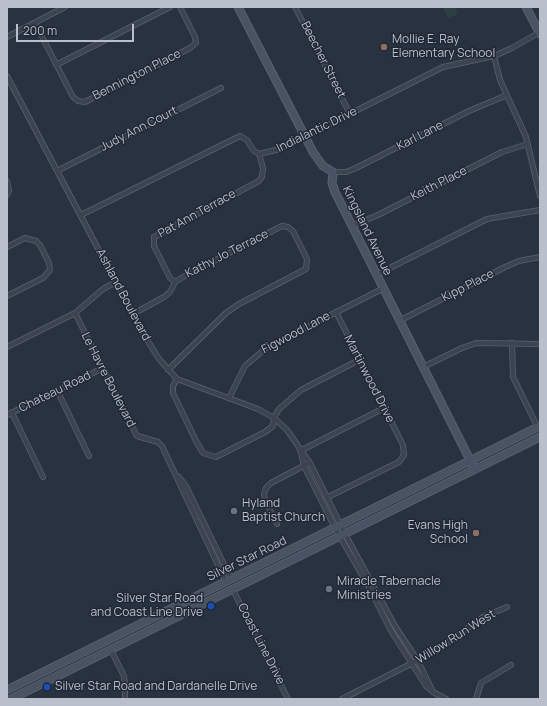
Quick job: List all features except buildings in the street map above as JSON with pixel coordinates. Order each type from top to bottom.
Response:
[{"type":"main road","points":[[238,7],[305,137],[320,162],[333,172]]},
{"type":"main road","points":[[526,7],[540,33]]},
{"type":"main road","name":"Kingsland Avenue","points":[[333,172],[333,188],[422,368],[475,469]]},
{"type":"main road","name":"Silver Star Road","points":[[7,690],[539,427]]},
{"type":"main road","name":"Silver Star Road","points":[[11,699],[540,437]]},
{"type":"main road","points":[[233,590],[234,586],[240,580],[291,554],[297,546]]},
{"type":"main road","points":[[184,614],[199,602],[227,587],[229,580]]},
{"type":"main road","points":[[111,650],[113,643],[145,627],[181,604]]},
{"type":"main road","points":[[41,684],[72,665],[103,649],[105,642]]},
{"type":"street","points":[[7,37],[65,7]]},
{"type":"street","points":[[35,22],[56,65],[170,7]]},
{"type":"street","name":"Bennington Place","points":[[56,65],[73,97],[78,101],[85,102],[190,48],[196,43],[195,37],[180,7]]},
{"type":"street","name":"Beecher Street","points":[[295,7],[350,114]]},
{"type":"street","name":"Indialantic Drive","points":[[259,154],[280,148],[305,137],[443,67],[494,56],[540,33]]},
{"type":"street","points":[[494,56],[498,75],[528,144],[540,196]]},
{"type":"street","name":"Ashland Boulevard","points":[[7,76],[151,347],[168,370],[177,379],[258,408],[274,418],[287,430],[300,451],[310,463],[328,497],[342,535],[390,629],[415,662],[422,680],[433,692],[446,699]]},
{"type":"street","name":"Judy Ann Court","points":[[57,171],[221,88]]},
{"type":"street","name":"Karl Lane","points":[[333,172],[346,172],[354,169],[469,110],[507,95]]},
{"type":"street","points":[[81,215],[240,136],[247,140],[251,147],[259,154]]},
{"type":"street","name":"Keith Place","points":[[352,226],[378,215],[502,152],[528,144]]},
{"type":"street","name":"Pat Ann Terrace","points":[[175,282],[170,278],[154,246],[154,237],[259,181],[262,177],[263,168],[259,154]]},
{"type":"street","points":[[7,181],[7,194]]},
{"type":"street","points":[[376,275],[487,219],[540,210]]},
{"type":"street","name":"Kathy Jo Terrace","points":[[133,314],[164,297],[170,292],[175,282],[188,274],[282,226],[288,227],[293,231],[308,264],[306,269],[239,304],[226,313],[168,370]]},
{"type":"street","points":[[7,247],[25,238],[36,240],[40,244],[49,263],[50,270],[44,278],[7,296]]},
{"type":"street","name":"Kipp Place","points":[[399,321],[519,261],[540,257]]},
{"type":"street","points":[[7,348],[74,313],[103,289],[116,282]]},
{"type":"street","name":"Figwood Lane","points":[[229,398],[234,384],[245,366],[266,348],[382,288]]},
{"type":"street","name":"Martinwood Drive","points":[[328,497],[399,462],[404,455],[403,445],[336,312]]},
{"type":"street","name":"Le Havre Boulevard","points":[[74,313],[137,436],[158,442],[162,446],[176,474],[186,486],[229,580]]},
{"type":"street","points":[[422,368],[469,345],[484,343],[540,344]]},
{"type":"street","points":[[512,343],[513,377],[539,427]]},
{"type":"street","points":[[177,379],[173,386],[173,393],[196,440],[203,453],[207,456],[216,457],[265,432],[273,426],[274,418],[278,409],[301,390],[359,360]]},
{"type":"street","name":"Chateau Road","points":[[9,414],[102,368]]},
{"type":"street","points":[[57,390],[89,456]]},
{"type":"street","points":[[300,451],[384,408]]},
{"type":"street","points":[[9,414],[43,477]]},
{"type":"street","name":"Ashland Boulevard","points":[[300,451],[304,466],[321,500],[338,526]]},
{"type":"street","points":[[277,524],[265,500],[264,494],[266,488],[271,483],[310,463]]},
{"type":"street","points":[[321,500],[328,497]]},
{"type":"street","name":"Coast Line Drive","points":[[233,590],[286,698]]},
{"type":"street","name":"Willow Run West","points":[[342,699],[436,651],[483,617],[507,607]]},
{"type":"street","points":[[111,650],[124,676],[126,684],[125,699]]},
{"type":"street","points":[[476,699],[481,683],[511,665]]},
{"type":"green space","points":[[443,7],[455,7],[458,14],[448,19]]},
{"type":"place","name":"Mollie E. Ray Elementary School","points":[[384,47]]},
{"type":"place","name":"Hyland Baptist Church","points":[[234,511]]},
{"type":"place","name":"Evans High School","points":[[476,533]]},
{"type":"place","name":"Miracle Tabernacle Ministries","points":[[329,589]]},
{"type":"place","name":"Silver Star Road and Coast Line Drive","points":[[211,606]]},
{"type":"place","name":"Silver Star Road and Dardanelle Drive","points":[[47,687]]}]
